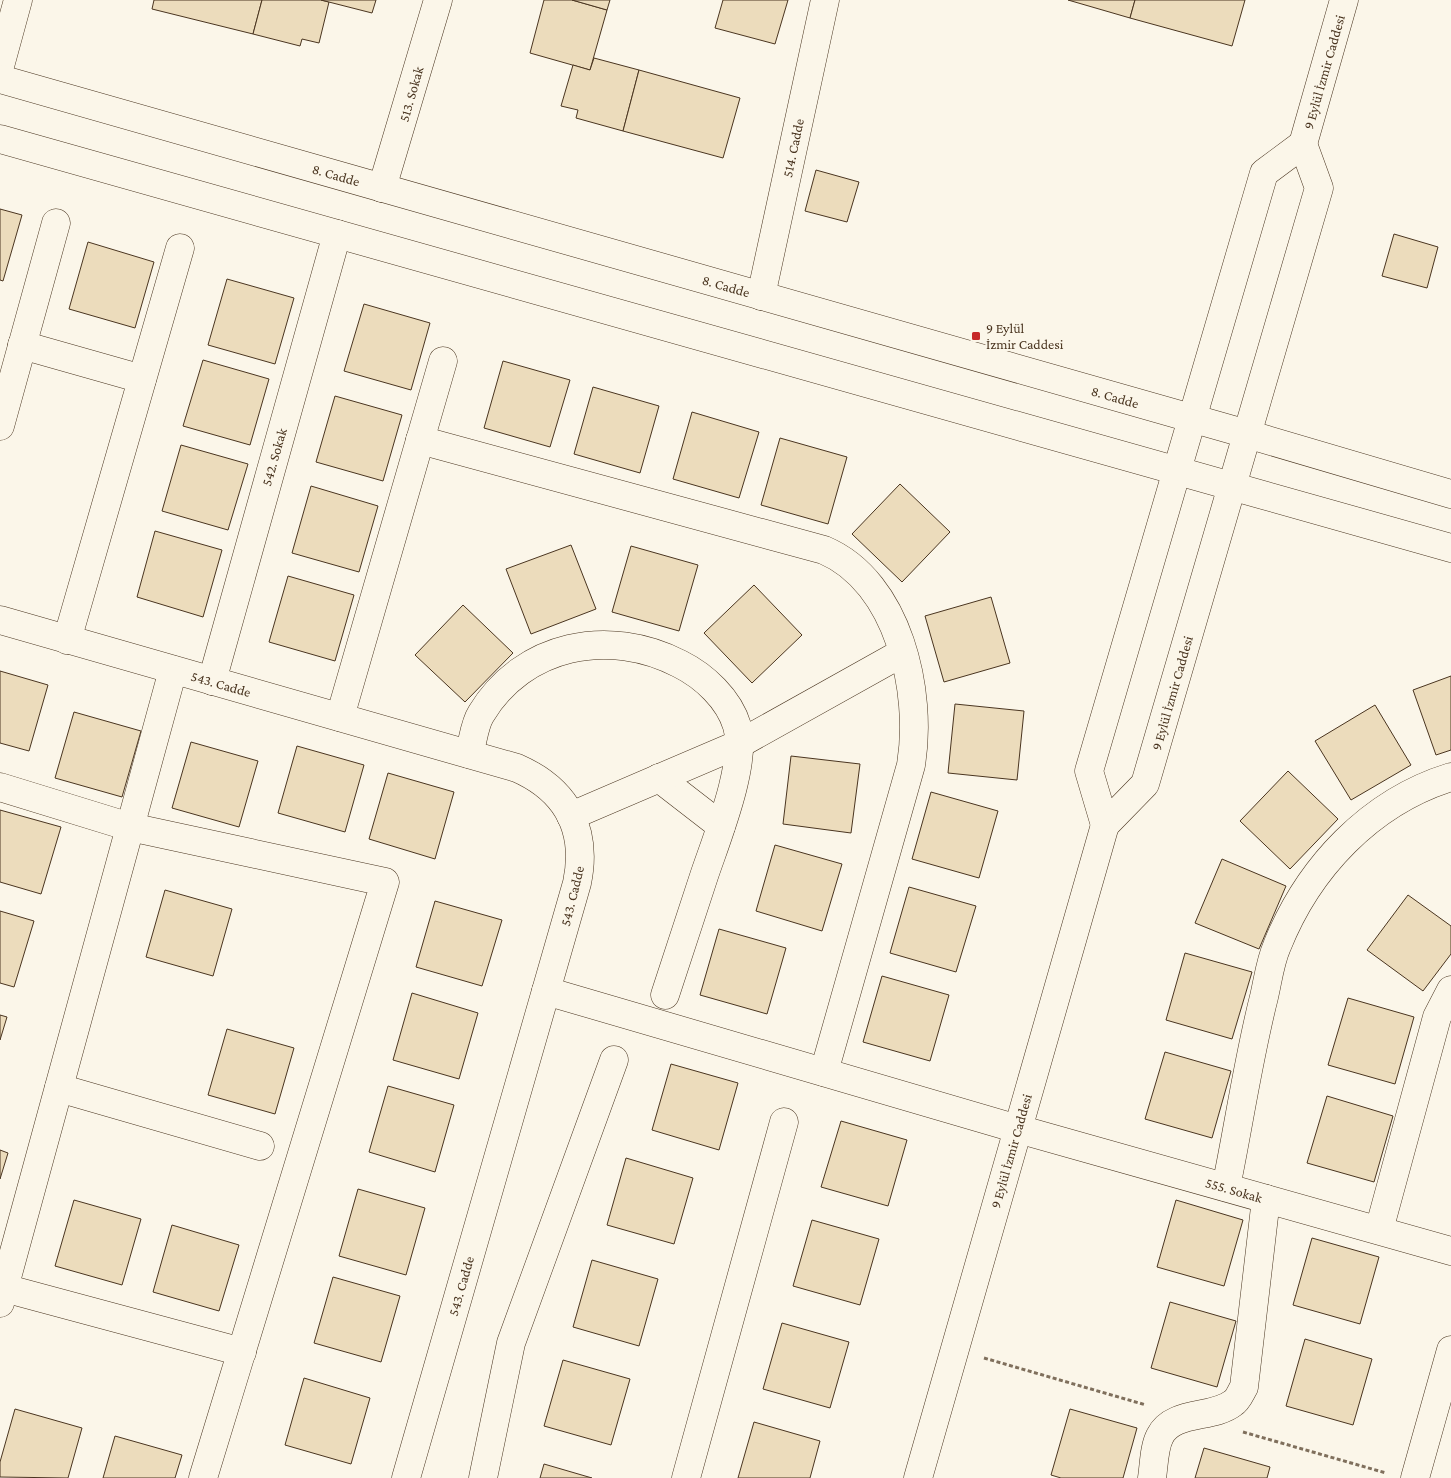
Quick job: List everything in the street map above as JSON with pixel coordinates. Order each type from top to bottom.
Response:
[{"type":"street","points":[[0,66],[18,0]]},
{"type":"street","name":"513. Sokak","points":[[382,188],[438,0]]},
{"type":"street","name":"514. Cadde","points":[[761,296],[825,0]]},
{"type":"street","name":"9 Eylül İzmir Caddesi","points":[[918,1478],[1105,825],[1145,784],[1319,188],[1303,144],[1344,0]]},
{"type":"street","name":"8. Cadde","points":[[0,79],[1247,434],[1451,494]]},
{"type":"street","points":[[0,139],[1451,548]]},
{"type":"street","name":"9 Eylül İzmir Caddesi","points":[[1105,825],[1089,771],[1264,173],[1303,144]]},
{"type":"street","points":[[0,426],[56,223]]},
{"type":"street","name":"542. Sokak","points":[[212,681],[336,234]]},
{"type":"street","points":[[67,640],[180,248]]},
{"type":"street","points":[[22,345],[142,379]]},
{"type":"street","points":[[340,717],[443,361]]},
{"type":"street","points":[[420,440],[837,555],[863,578],[878,596],[889,614],[902,653],[913,699],[915,725],[911,765],[824,1072]]},
{"type":"street","name":"543. Cadde","points":[[0,620],[469,754],[532,775],[554,790],[571,816],[580,840],[581,863],[577,883],[406,1478]]},
{"type":"street","points":[[469,754],[480,716],[506,683],[522,670],[575,646],[602,644],[650,651],[694,671],[728,706],[737,726],[739,744],[731,791],[665,995]]},
{"type":"street","points":[[571,816],[739,744],[902,653]]},
{"type":"street","points":[[173,670],[2,1296],[242,1352]]},
{"type":"street","points":[[659,778],[720,826]]},
{"type":"street","points":[[1226,1187],[1257,1022],[1276,947],[1295,907],[1320,870],[1350,836],[1386,807],[1425,785],[1451,778]]},
{"type":"street","points":[[0,787],[130,828],[384,882],[203,1478]]},
{"type":"street","points":[[1379,1230],[1437,1017],[1451,990]]},
{"type":"street","name":"555. Sokak","points":[[546,991],[1018,1129],[1451,1251]]},
{"type":"street","points":[[483,1478],[511,1343],[614,1060]]},
{"type":"street","points":[[59,1088],[260,1146]]},
{"type":"street","points":[[686,1478],[784,1122]]},
{"type":"street","points":[[1152,1478],[1160,1436],[1170,1424],[1190,1417],[1219,1411],[1235,1403],[1244,1387],[1266,1199]]},
{"type":"street","points":[[1415,1478],[1451,1350]]},
{"type":"building","points":[[154,0],[262,0],[253,34],[152,9]]},
{"type":"building","points":[[262,0],[321,0],[329,2],[319,43],[302,39],[300,46],[253,34]]},
{"type":"building","points":[[321,0],[376,0],[372,13]]},
{"type":"building","points":[[544,0],[572,0],[607,10],[590,70],[530,53]]},
{"type":"building","points":[[572,0],[610,0],[607,10]]},
{"type":"building","points":[[723,0],[788,0],[775,44],[715,28]]},
{"type":"building","points":[[1068,0],[1135,0],[1130,18]]},
{"type":"building","points":[[1135,0],[1245,0],[1232,46],[1130,18]]},
{"type":"building","points":[[594,58],[639,70],[623,131],[576,118],[578,110],[561,106],[573,65],[590,70]]},
{"type":"building","points":[[639,70],[740,98],[723,158],[623,131]]},
{"type":"building","points":[[816,170],[859,182],[847,222],[805,211]]},
{"type":"building","points":[[0,209],[22,215],[3,281],[0,280]]},
{"type":"building","points":[[1394,234],[1438,247],[1427,288],[1382,276]]},
{"type":"building","points":[[88,242],[154,262],[135,328],[69,309]]},
{"type":"building","points":[[227,279],[294,298],[275,364],[208,345]]},
{"type":"building","points":[[364,304],[430,323],[411,390],[344,371]]},
{"type":"building","points":[[203,360],[269,379],[250,445],[183,426]]},
{"type":"building","points":[[503,361],[570,380],[550,447],[484,428]]},
{"type":"building","points":[[593,387],[659,406],[640,473],[574,454]]},
{"type":"building","points":[[335,396],[402,415],[383,481],[316,462]]},
{"type":"building","points":[[692,412],[759,432],[739,498],[673,479]]},
{"type":"building","points":[[780,438],[847,457],[828,524],[761,505]]},
{"type":"building","points":[[181,445],[248,464],[228,530],[162,511]]},
{"type":"building","points":[[900,484],[950,532],[902,582],[852,534]]},
{"type":"building","points":[[311,486],[378,506],[359,572],[292,553]]},
{"type":"building","points":[[155,531],[222,550],[203,617],[137,597]]},
{"type":"building","points":[[571,545],[596,609],[531,634],[506,569]]},
{"type":"building","points":[[631,546],[698,565],[679,631],[612,612]]},
{"type":"building","points":[[288,576],[354,595],[335,661],[269,642]]},
{"type":"building","points":[[754,585],[802,635],[752,683],[704,633]]},
{"type":"building","points":[[991,597],[1010,663],[944,682],[925,616]]},
{"type":"building","points":[[463,605],[513,653],[465,702],[415,655]]},
{"type":"building","points":[[0,671],[48,685],[29,751],[0,743]]},
{"type":"building","points":[[1451,676],[1451,750],[1436,755],[1413,690]]},
{"type":"building","points":[[955,704],[1024,711],[1017,780],[948,773]]},
{"type":"building","points":[[1375,705],[1411,765],[1351,800],[1315,741]]},
{"type":"building","points":[[74,712],[141,731],[122,797],[55,778]]},
{"type":"building","points":[[191,742],[258,761],[239,827],[172,808]]},
{"type":"building","points":[[297,746],[364,765],[345,832],[278,813]]},
{"type":"building","points":[[791,756],[860,764],[851,833],[783,824]]},
{"type":"building","points":[[1288,771],[1338,819],[1290,869],[1240,821]]},
{"type":"building","points":[[388,773],[454,792],[435,859],[369,839]]},
{"type":"building","points":[[931,792],[998,811],[979,878],[912,859]]},
{"type":"building","points":[[0,810],[61,827],[41,894],[0,882]]},
{"type":"building","points":[[775,845],[842,864],[822,931],[756,911]]},
{"type":"building","points":[[1222,859],[1286,886],[1259,949],[1195,923]]},
{"type":"building","points":[[909,887],[976,906],[956,972],[890,953]]},
{"type":"building","points":[[165,890],[232,909],[213,976],[146,957]]},
{"type":"building","points":[[1408,895],[1451,926],[1451,954],[1423,991],[1367,950]]},
{"type":"building","points":[[435,901],[502,920],[482,986],[416,967]]},
{"type":"building","points":[[0,911],[34,921],[14,987],[0,983]]},
{"type":"building","points":[[719,929],[786,948],[767,1014],[700,995]]},
{"type":"building","points":[[1185,953],[1252,972],[1232,1039],[1166,1020]]},
{"type":"building","points":[[882,976],[949,995],[930,1061],[863,1042]]},
{"type":"building","points":[[412,993],[478,1013],[459,1079],[393,1060]]},
{"type":"building","points":[[1348,998],[1414,1017],[1395,1084],[1328,1065]]},
{"type":"building","points":[[0,1015],[7,1017],[0,1040]]},
{"type":"building","points":[[227,1029],[294,1048],[275,1114],[208,1095]]},
{"type":"building","points":[[1165,1052],[1231,1071],[1212,1138],[1145,1119]]},
{"type":"building","points":[[671,1064],[738,1083],[719,1150],[652,1130]]},
{"type":"building","points":[[388,1086],[454,1105],[435,1172],[369,1152]]},
{"type":"building","points":[[1327,1096],[1393,1116],[1374,1182],[1307,1163]]},
{"type":"building","points":[[841,1121],[907,1140],[888,1206],[821,1187]]},
{"type":"building","points":[[0,1150],[8,1153],[0,1179]]},
{"type":"building","points":[[626,1158],[693,1178],[674,1244],[607,1225]]},
{"type":"building","points":[[358,1189],[425,1208],[406,1275],[339,1256]]},
{"type":"building","points":[[74,1200],[141,1219],[122,1285],[55,1266]]},
{"type":"building","points":[[1176,1200],[1243,1220],[1224,1286],[1157,1267]]},
{"type":"building","points":[[812,1220],[879,1239],[860,1305],[793,1286]]},
{"type":"building","points":[[172,1225],[239,1245],[219,1311],[153,1292]]},
{"type":"building","points":[[1312,1238],[1379,1257],[1360,1324],[1293,1305]]},
{"type":"building","points":[[592,1260],[658,1279],[639,1346],[573,1327]]},
{"type":"building","points":[[333,1277],[400,1296],[381,1362],[314,1343]]},
{"type":"building","points":[[1170,1302],[1236,1321],[1217,1387],[1151,1368]]},
{"type":"building","points":[[782,1323],[849,1342],[830,1408],[763,1389]]},
{"type":"building","points":[[1305,1339],[1372,1359],[1353,1425],[1286,1406]]},
{"type":"building","points":[[563,1360],[630,1379],[611,1445],[544,1426]]},
{"type":"building","points":[[304,1378],[370,1398],[351,1464],[285,1445]]},
{"type":"building","points":[[15,1409],[82,1428],[68,1478],[0,1477],[0,1462]]},
{"type":"building","points":[[1070,1409],[1137,1428],[1123,1478],[1061,1478],[1051,1475]]},
{"type":"building","points":[[754,1422],[820,1441],[810,1478],[738,1478]]},
{"type":"building","points":[[115,1436],[182,1455],[175,1478],[103,1478]]},
{"type":"building","points":[[1204,1448],[1270,1467],[1267,1478],[1195,1478]]},
{"type":"building","points":[[544,1464],[592,1478],[540,1478]]},
{"type":"place","name":"9 Eylül İzmir Caddesi","points":[[976,336]]}]
